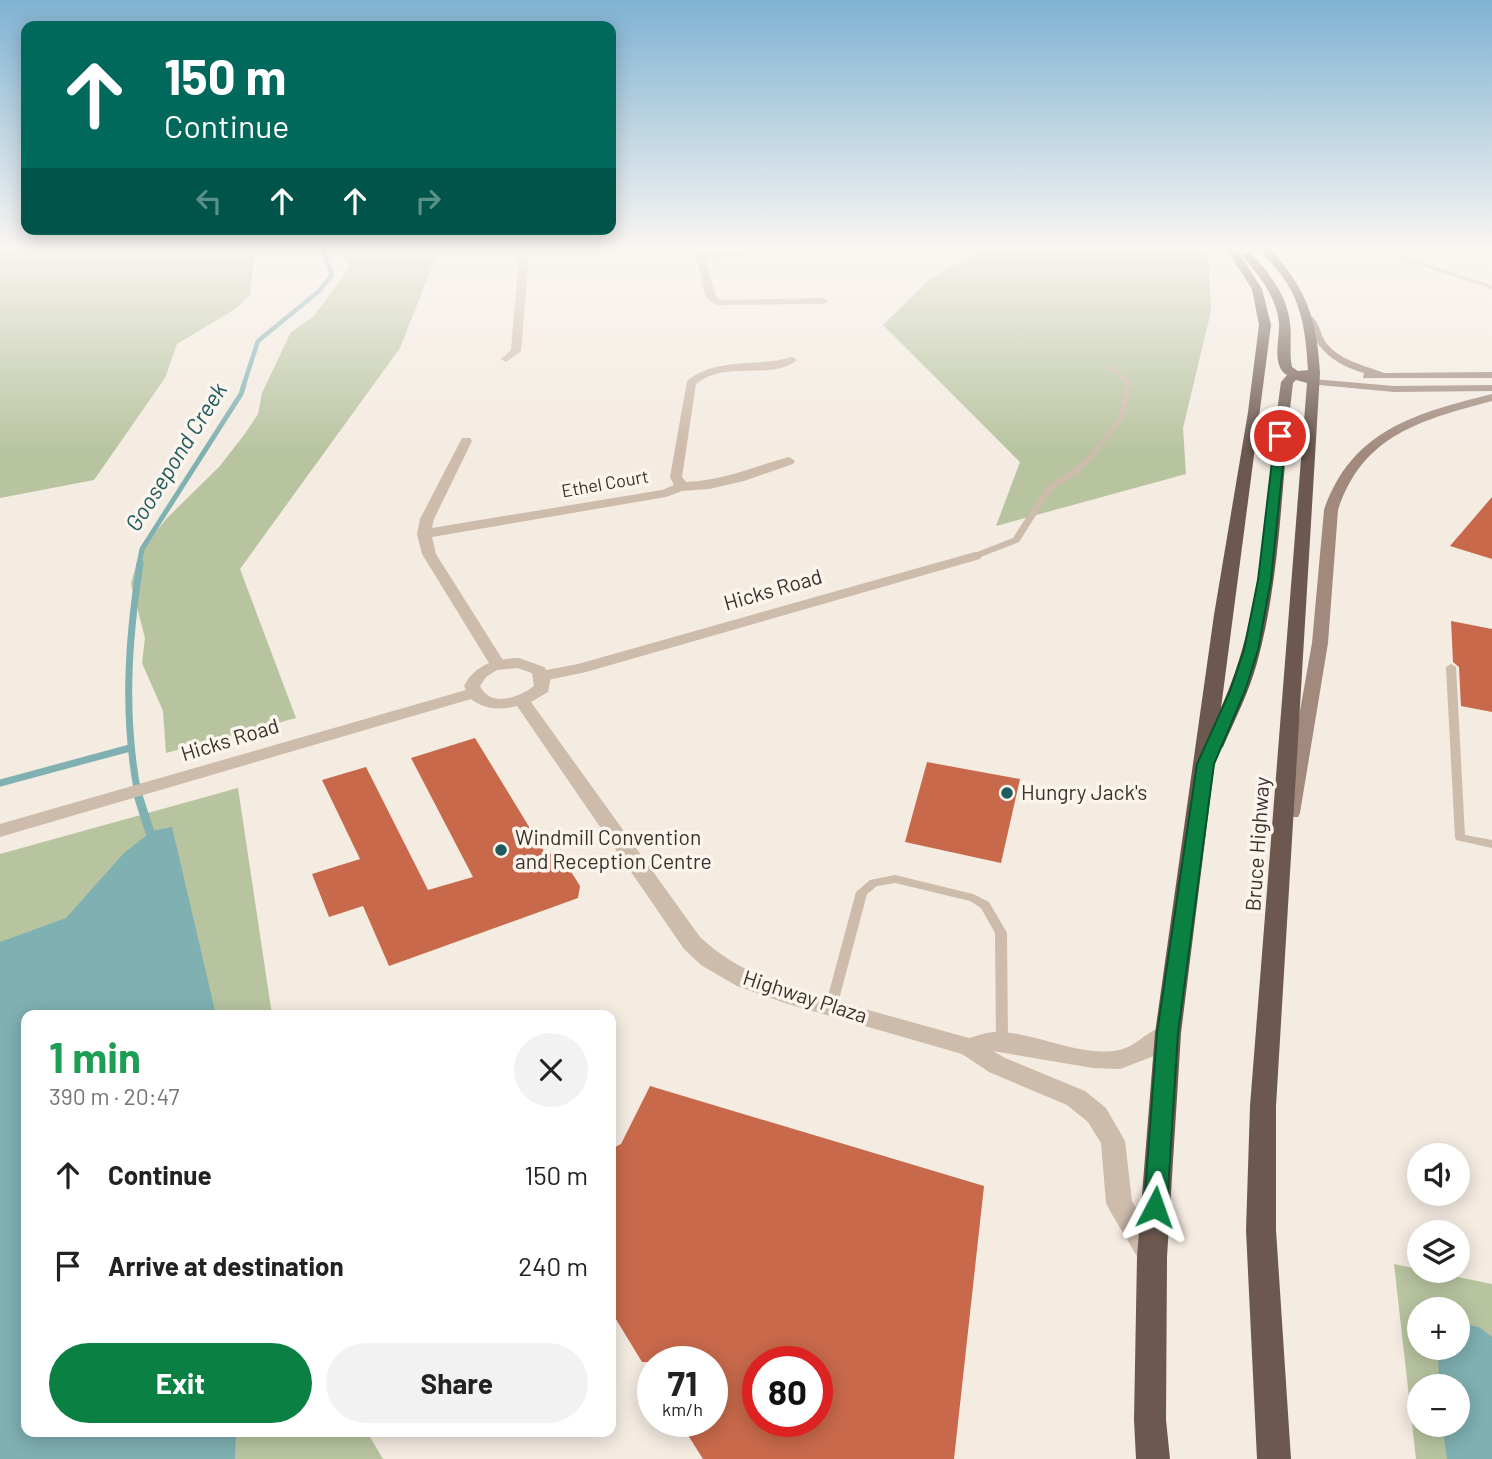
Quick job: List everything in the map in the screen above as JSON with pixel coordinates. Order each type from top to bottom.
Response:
[{"type":"highway","points":[[1153,1459],[1150,1420],[1152,1256],[1168,1033],[1223,615],[1255,412],[1265,325],[1263,315]]},
{"type":"highway","points":[[1283,315],[1285,365],[1307,377]]},
{"type":"highway","name":"Bruce Highway","points":[[1274,1459],[1262,1202],[1264,1106],[1282,869],[1308,315]]},
{"type":"highway","points":[[1205,764],[1238,691],[1251,650],[1264,580],[1286,384],[1307,377]]},
{"type":"main road","points":[[1310,318],[1322,344],[1328,350],[1360,368],[1394,377]]},
{"type":"main road","points":[[1307,377],[1394,377],[1492,372]]},
{"type":"main road","points":[[1307,377],[1394,389],[1492,388]]},
{"type":"main road","points":[[1282,869],[1320,643],[1331,510],[1338,489],[1357,459],[1391,432],[1440,411],[1492,397]]},
{"type":"street","points":[[506,359],[516,351],[519,315]]},
{"type":"street","points":[[681,485],[676,477],[691,383],[696,376],[721,370],[783,364],[792,360]]},
{"type":"street","points":[[466,441],[436,498],[424,534],[429,554],[498,665]]},
{"type":"street","name":"Ethel Court","points":[[424,534],[666,493],[681,485],[717,483],[761,473],[789,461]]},
{"type":"street","name":"Hicks Road","points":[[543,676],[975,556]]},
{"type":"street","points":[[498,665],[530,666],[543,676],[542,688],[522,701],[499,704],[483,700],[474,693],[472,686],[475,678],[498,665]]},
{"type":"street","name":"Hicks Road","points":[[0,831],[474,693]]},
{"type":"street","name":"Highway Plaza","points":[[522,701],[692,943],[709,959],[745,980],[969,1046],[996,1065],[1076,1098],[1097,1115],[1113,1141],[1119,1203],[1152,1256]]},
{"type":"street","name":"Highway Plaza","points":[[969,1046],[1002,1042],[1093,1059],[1119,1060],[1146,1049],[1168,1033]]},
{"type":"lane","points":[[975,556],[1016,540],[1049,489],[1077,470],[1122,417],[1128,383],[1121,375],[1106,367]]},
{"type":"lane","points":[[1451,667],[1460,837],[1492,844]]},
{"type":"lane","points":[[831,1007],[862,892],[874,883],[895,879],[973,898],[985,905],[993,916],[1001,933],[1002,1042]]},
{"type":"green space","points":[[0,315],[225,315],[177,344],[165,378],[94,480],[0,498]]},
{"type":"green space","points":[[413,315],[400,348],[240,569],[296,718],[166,753],[163,711],[142,663],[145,638],[131,584],[139,554],[166,519],[219,467],[244,435],[258,414],[262,393],[291,332],[313,317]]},
{"type":"green space","points":[[893,315],[1210,315],[1183,428],[1186,474],[996,526],[1020,462],[883,325]]},
{"type":"green space","points":[[238,788],[271,1010],[21,1010],[21,1437],[370,1437],[383,1459],[0,1459],[0,854]]},
{"type":"green space","points":[[1394,1264],[1407,1267],[1407,1283],[1470,1283],[1470,1280],[1492,1284],[1492,1459],[1416,1459],[1414,1437],[1470,1437],[1470,1374],[1407,1374],[1407,1379]]},
{"type":"water","points":[[172,827],[215,1010],[21,1010],[21,1437],[236,1437],[235,1459],[0,1459],[0,942],[66,918],[124,853],[152,831]]},
{"type":"water","points":[[1470,1325],[1479,1327],[1492,1337],[1492,1459],[1447,1459],[1444,1437],[1470,1437],[1470,1374],[1439,1374],[1438,1360],[1470,1360]]},
{"type":"building","points":[[1492,497],[1492,559],[1450,546]]},
{"type":"building","points":[[1451,621],[1492,629],[1492,712],[1461,706],[1459,667],[1453,662]]},
{"type":"building","name":"Windmill Convention and Reception Centre","points":[[475,738],[545,853],[560,854],[580,886],[578,898],[389,966],[363,906],[329,917],[312,874],[360,859],[322,780],[366,767],[428,890],[473,877],[411,758]]},
{"type":"building","points":[[927,762],[1020,779],[1001,863],[905,842]]},
{"type":"building","points":[[650,1086],[984,1186],[954,1459],[703,1459],[689,1437],[728,1437],[728,1346],[637,1346],[637,1354],[616,1319],[616,1146],[621,1144]]},
{"type":"waterway","name":"Goosepond Creek","points":[[243,387],[258,341],[290,315]]},
{"type":"waterway","name":"Goosepond Creek","points":[[139,565],[142,549],[241,394],[244,385]]},
{"type":"waterway","name":"Goosepond Creek","points":[[138,794],[130,736],[129,679],[140,564]]},
{"type":"waterway","points":[[0,783],[130,748]]},
{"type":"waterway","name":"Goosepond Creek","points":[[137,792],[152,839]]},
{"type":"place","name":"Hungry Jack's","points":[[1007,793]]},
{"type":"place","name":"Windmill Convention and Reception Centre","points":[[501,850]]},
{"type":"route","points":[[1155,1207],[1168,1033],[1205,764],[1238,691],[1251,650],[1264,580],[1280,436]]}]
